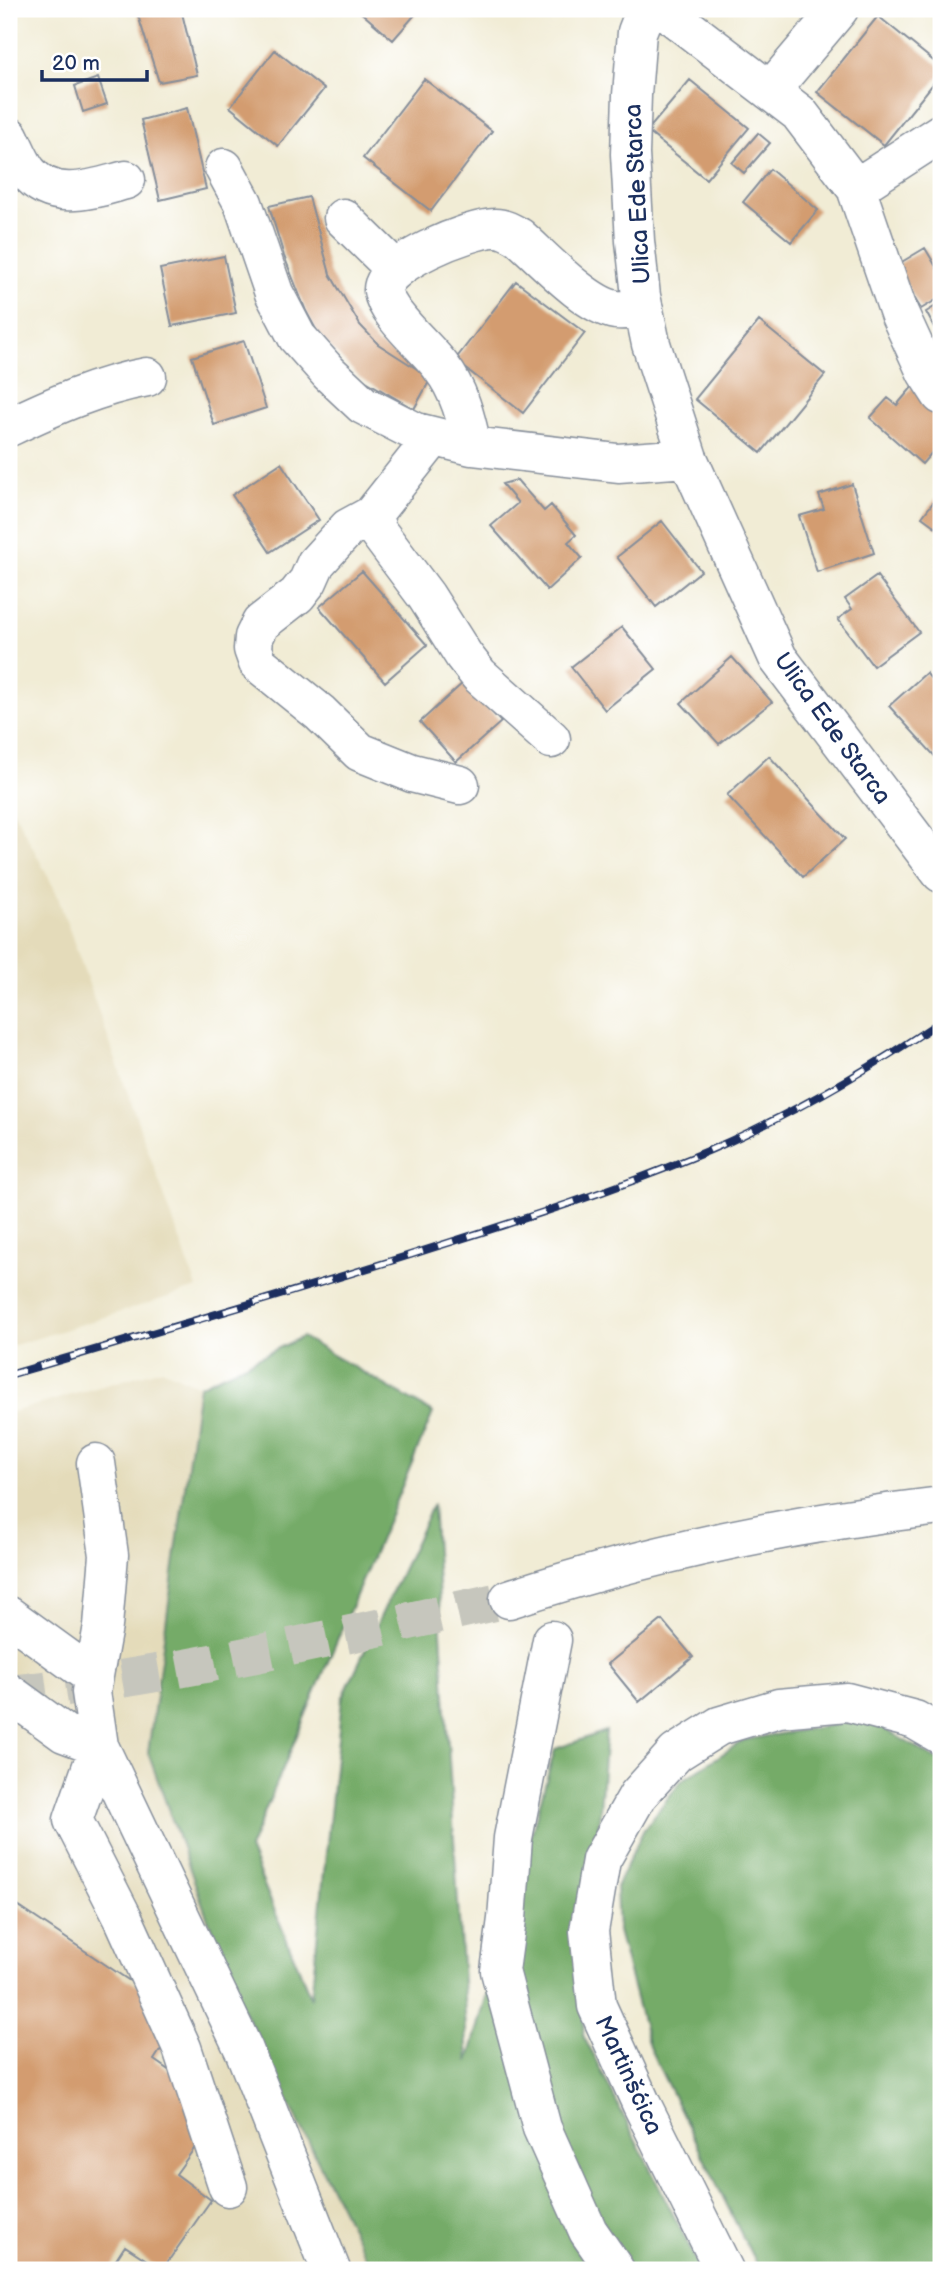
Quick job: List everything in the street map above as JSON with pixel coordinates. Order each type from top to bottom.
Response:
[{"type":"main road","name":"Ulica Ede Starca","points":[[646,9],[638,32],[632,95],[630,154],[635,241],[651,344],[688,458],[778,658],[941,873]]},
{"type":"main road","points":[[663,9],[799,113],[856,188],[899,313],[926,372],[941,395]]},
{"type":"main road","points":[[770,91],[839,9]]},
{"type":"main road","points":[[856,188],[941,134]]},
{"type":"main road","points":[[9,136],[26,170],[38,183],[54,190],[90,190],[126,180]]},
{"type":"main road","points":[[224,168],[243,203],[274,293],[297,337],[329,373],[363,405],[433,438],[472,446],[618,463],[688,458]]},
{"type":"main road","points":[[343,218],[396,270]]},
{"type":"main road","points":[[472,446],[465,414],[442,368],[388,304],[383,290],[385,279],[396,270],[437,245],[464,235],[495,228],[508,230],[585,296],[600,305],[617,310],[644,309]]},
{"type":"main road","points":[[9,407],[36,393],[135,369],[120,382],[47,408],[9,427]]},
{"type":"main road","points":[[433,438],[372,515],[348,528],[316,563],[308,581],[297,595],[261,623],[254,637],[253,649],[258,663],[320,713],[360,752],[412,773],[460,785]]},
{"type":"main road","points":[[372,515],[378,532],[393,555],[426,596],[471,666],[551,739]]},
{"type":"main road","points":[[96,1463],[109,1555],[103,1626],[91,1692],[99,1746],[244,2050],[331,2270]]},
{"type":"main road","points":[[509,1599],[651,1557],[755,1534],[860,1515],[941,1506]]},
{"type":"main road","points":[[9,1616],[93,1677]]},
{"type":"main road","points":[[552,1640],[513,1838],[500,1971],[542,2128],[588,2231],[615,2270]]},
{"type":"main road","points":[[9,1693],[64,1733],[99,1746]]},
{"type":"main road","name":"Martinšćica","points":[[724,2270],[641,2103],[597,2006],[589,1931],[601,1860],[638,1795],[676,1754],[719,1726],[779,1708],[847,1702],[915,1720],[941,1735]]},
{"type":"main road","points":[[99,1746],[74,1820],[124,1920],[181,2048],[228,2188]]},
{"type":"shaded area","points":[[9,802],[56,892],[197,1288],[9,1347]]},
{"type":"shaded area","points":[[162,1369],[199,1386],[148,1753],[234,1991],[372,2270],[9,2270],[9,1413]]},
{"type":"green space","points":[[302,1337],[433,1413],[249,1849],[311,1998],[342,1699],[433,1504],[468,2062],[555,1749],[606,1731],[583,2035],[701,2270],[372,2270],[234,1991],[148,1753],[199,1386]]},
{"type":"green space","points":[[868,1719],[941,1762],[941,2270],[759,2270],[649,2047],[618,1931],[616,1887],[644,1829],[681,1781],[744,1740]]},
{"type":"building","points":[[136,9],[181,9],[197,75],[159,82]]},
{"type":"building","points":[[357,9],[420,9],[393,40]]},
{"type":"building","points":[[878,16],[941,67],[941,74],[884,145],[817,92]]},
{"type":"building","points":[[275,50],[324,89],[278,146],[230,107]]},
{"type":"building","points":[[98,78],[107,104],[83,112],[75,86]]},
{"type":"building","points":[[424,79],[492,131],[431,211],[363,158]]},
{"type":"building","points":[[690,80],[749,128],[706,179],[647,131]]},
{"type":"building","points":[[187,108],[206,189],[160,200],[141,120]]},
{"type":"building","points":[[758,133],[770,143],[744,173],[732,163]]},
{"type":"building","points":[[770,169],[818,210],[791,242],[743,202]]},
{"type":"building","points":[[309,197],[330,274],[360,325],[378,344],[431,378],[414,409],[359,377],[319,335],[306,311],[284,256],[269,206]]},
{"type":"building","points":[[925,248],[941,275],[941,297],[921,309],[895,266]]},
{"type":"building","points":[[224,256],[236,313],[172,326],[160,269]]},
{"type":"building","points":[[516,281],[585,333],[523,413],[455,360]]},
{"type":"building","points":[[941,303],[941,340],[926,312]]},
{"type":"building","points":[[759,321],[825,375],[761,453],[695,399]]},
{"type":"building","points":[[244,341],[266,408],[214,425],[192,357]]},
{"type":"building","points":[[913,386],[941,411],[941,442],[922,464],[870,418],[888,398],[897,405]]},
{"type":"building","points":[[281,463],[319,520],[270,552],[232,495]]},
{"type":"building","points":[[517,480],[544,511],[551,505],[576,535],[568,542],[582,558],[547,590],[491,526],[518,503],[502,484]]},
{"type":"building","points":[[852,484],[874,553],[817,572],[799,516],[824,509],[819,495]]},
{"type":"building","points":[[941,492],[941,531],[922,517]]},
{"type":"building","points":[[662,521],[701,571],[656,607],[617,557]]},
{"type":"building","points":[[362,571],[427,645],[385,682],[319,607]]},
{"type":"building","points":[[877,576],[919,632],[873,666],[838,619],[852,609],[845,599]]},
{"type":"building","points":[[622,627],[656,669],[605,710],[571,667]]},
{"type":"building","points":[[732,657],[772,702],[719,744],[681,703]]},
{"type":"building","points":[[926,673],[941,690],[941,763],[889,706]]},
{"type":"building","points":[[464,682],[501,722],[456,762],[420,722]]},
{"type":"building","points":[[769,756],[845,839],[803,877],[727,795]]},
{"type":"building","points":[[662,1620],[693,1657],[639,1702],[608,1664]]},
{"type":"building","points":[[9,1900],[182,2016],[154,2060],[223,2108],[176,2174],[211,2200],[162,2270],[125,2246],[112,2266],[118,2270],[9,2270]]},
{"type":"tunnel","points":[[9,1694],[197,1666],[509,1599]]},
{"type":"railway","points":[[9,1375],[410,1255],[622,1185],[724,1144],[788,1113],[881,1060],[941,1021]]}]
